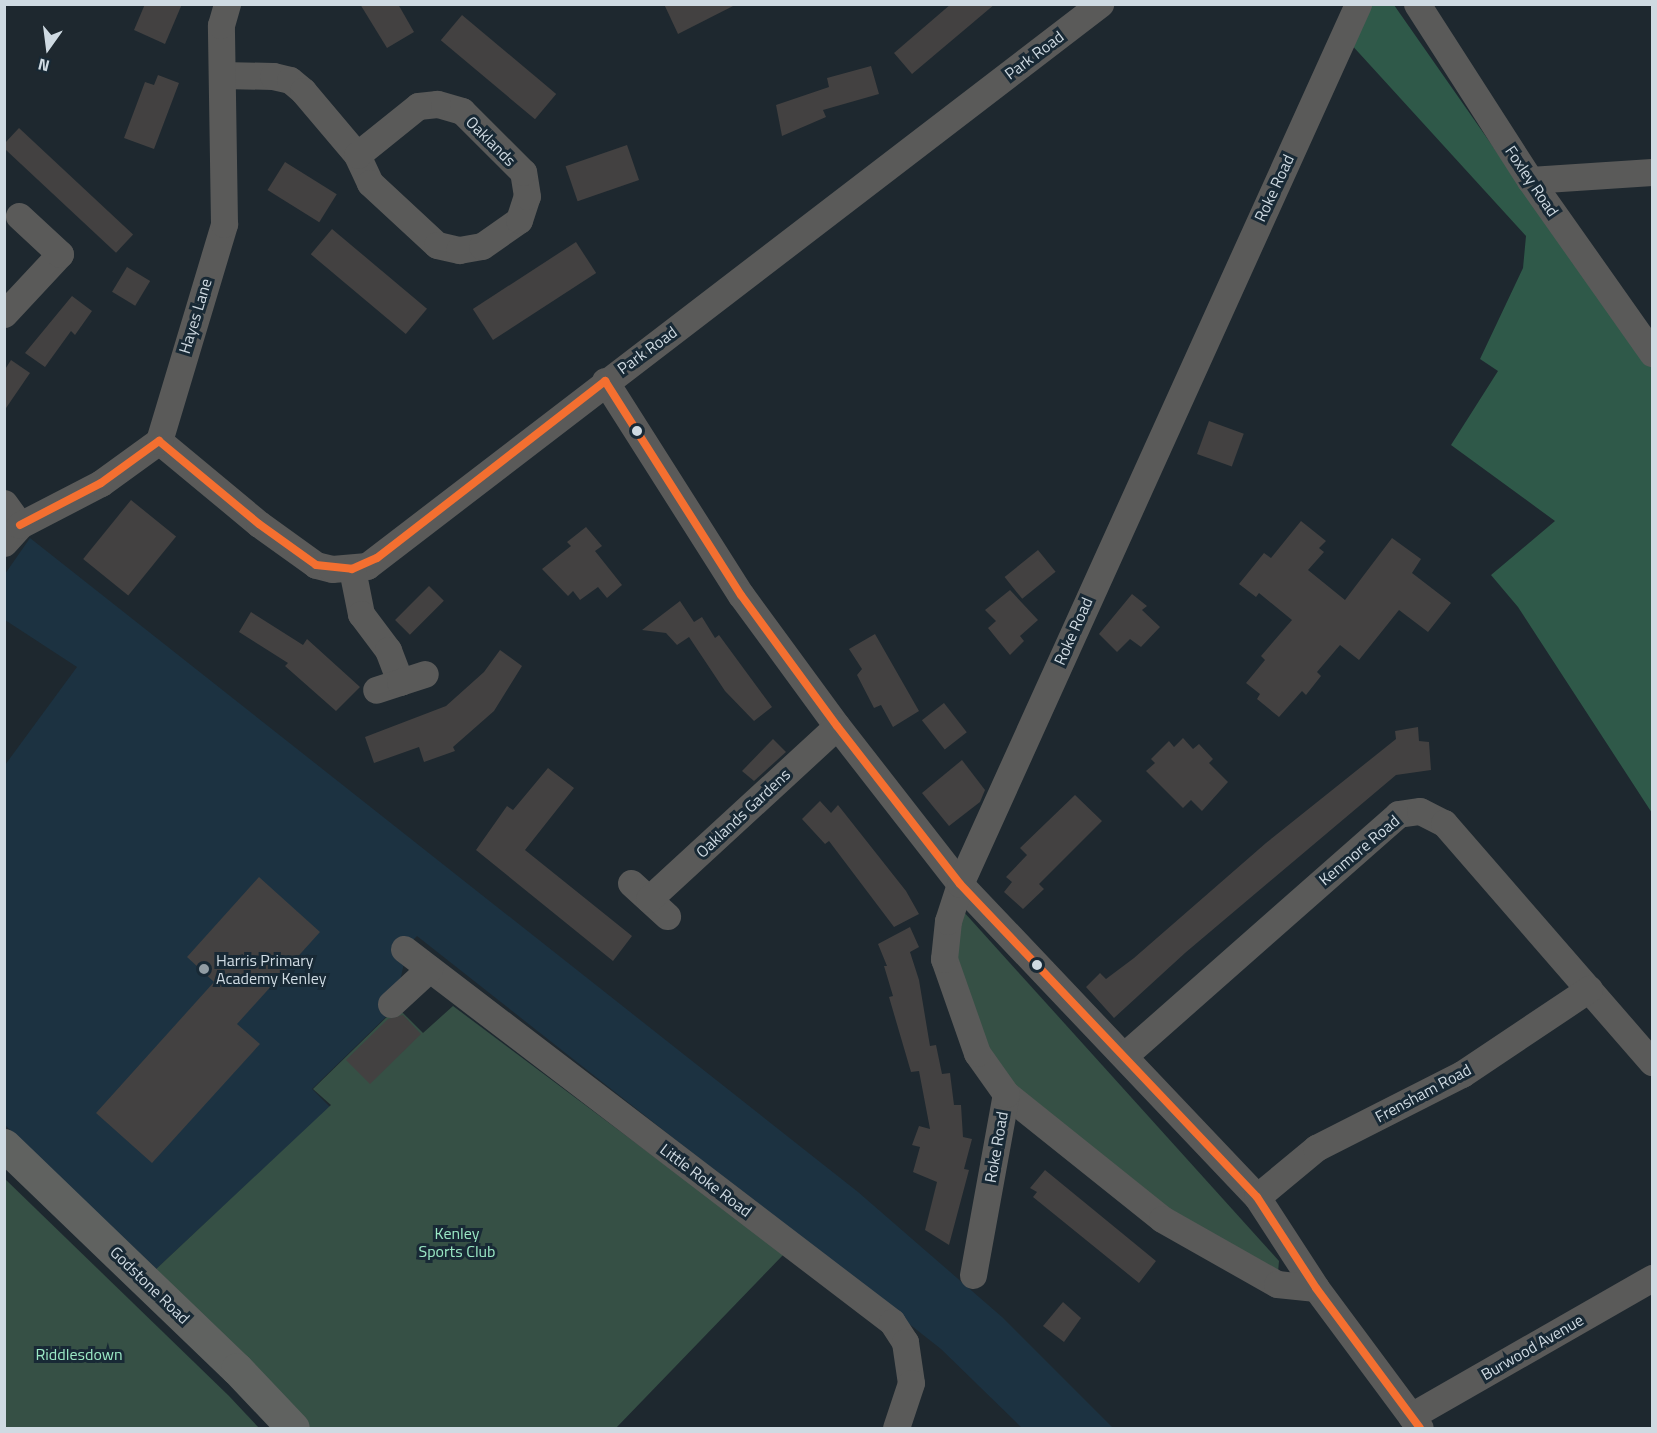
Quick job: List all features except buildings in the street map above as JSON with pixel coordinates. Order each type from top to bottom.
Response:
[{"type":"highway","name":"Godstone Road","points":[[4,1145],[237,1369],[293,1428]]},
{"type":"street","name":"Hayes Lane","points":[[159,441],[224,224],[221,26],[227,4]]},
{"type":"street","name":"Park Road","points":[[352,569],[377,558],[604,381],[1100,4]]},
{"type":"street","name":"Roke Road","points":[[973,1275],[1006,1094],[977,1053],[944,959],[948,921],[960,884],[1358,4]]},
{"type":"street","name":"Foxley Road","points":[[1417,4],[1530,180],[1653,353]]},
{"type":"street","name":"Oaklands","points":[[222,75],[273,76],[290,80],[303,91],[357,155],[370,183],[437,245],[459,250],[482,246],[519,220],[527,196],[523,172],[462,111],[437,104],[418,106],[357,155]]},
{"type":"street","points":[[1530,180],[1653,172]]},
{"type":"street","points":[[4,314],[60,254],[19,216]]},
{"type":"street","points":[[604,381],[741,595],[837,726],[960,884],[1125,1055],[1257,1197],[1316,1288],[1416,1422]]},
{"type":"street","points":[[4,503],[12,534],[101,483],[159,441],[259,524],[316,565],[352,569],[361,614],[388,650],[400,682]]},
{"type":"street","name":"Oaklands Gardens","points":[[649,900],[837,726]]},
{"type":"street","name":"Kenmore Road","points":[[1125,1055],[1398,814],[1420,810],[1444,823],[1653,1062]]},
{"type":"street","name":"Little Roke Road","points":[[404,949],[892,1322],[907,1348],[911,1383],[896,1428]]},
{"type":"street","points":[[391,1004],[429,969]]},
{"type":"street","name":"Frensham Road","points":[[1257,1197],[1316,1148],[1462,1074],[1589,989]]},
{"type":"street","points":[[1006,1094],[1162,1219],[1277,1284],[1316,1288]]},
{"type":"street","name":"Burwood Avenue","points":[[1416,1422],[1653,1278]]},
{"type":"shaded area","name":"Harris Primary Academy Kenley","points":[[30,538],[858,1192],[1002,1317],[1113,1428],[1022,1428],[941,1349],[417,936],[399,954],[404,963],[394,1009],[312,1089],[330,1107],[153,1272],[5,1125],[5,765],[77,667],[5,620],[5,574]]},
{"type":"green space","points":[[1364,5],[1394,5],[1524,191],[1652,366],[1652,813],[1518,607],[1491,575],[1555,521],[1451,445],[1498,371],[1480,359],[1523,268],[1526,236],[1349,42]]},
{"type":"green space","points":[[954,901],[1279,1261],[1277,1284],[1162,1219],[977,1053],[948,921]]},
{"type":"green space","name":"Kenley Sports Club","points":[[453,1006],[784,1254],[616,1428],[309,1428],[153,1272],[331,1105],[313,1089],[397,1007],[423,1033]]},
{"type":"green space","name":"Riddlesdown","points":[[4,1178],[229,1396],[259,1428],[5,1428]]},
{"type":"transit line","points":[[605,381],[741,595],[837,726],[960,884],[1257,1197],[1316,1288],[1420,1428]]},
{"type":"transit line","points":[[159,441],[259,524],[316,565],[352,569],[377,558],[605,381]]},
{"type":"transit line","points":[[20,525],[101,483],[159,441]]},
{"type":"place","name":"Harris Primary Academy Kenley","points":[[204,969]]}]
